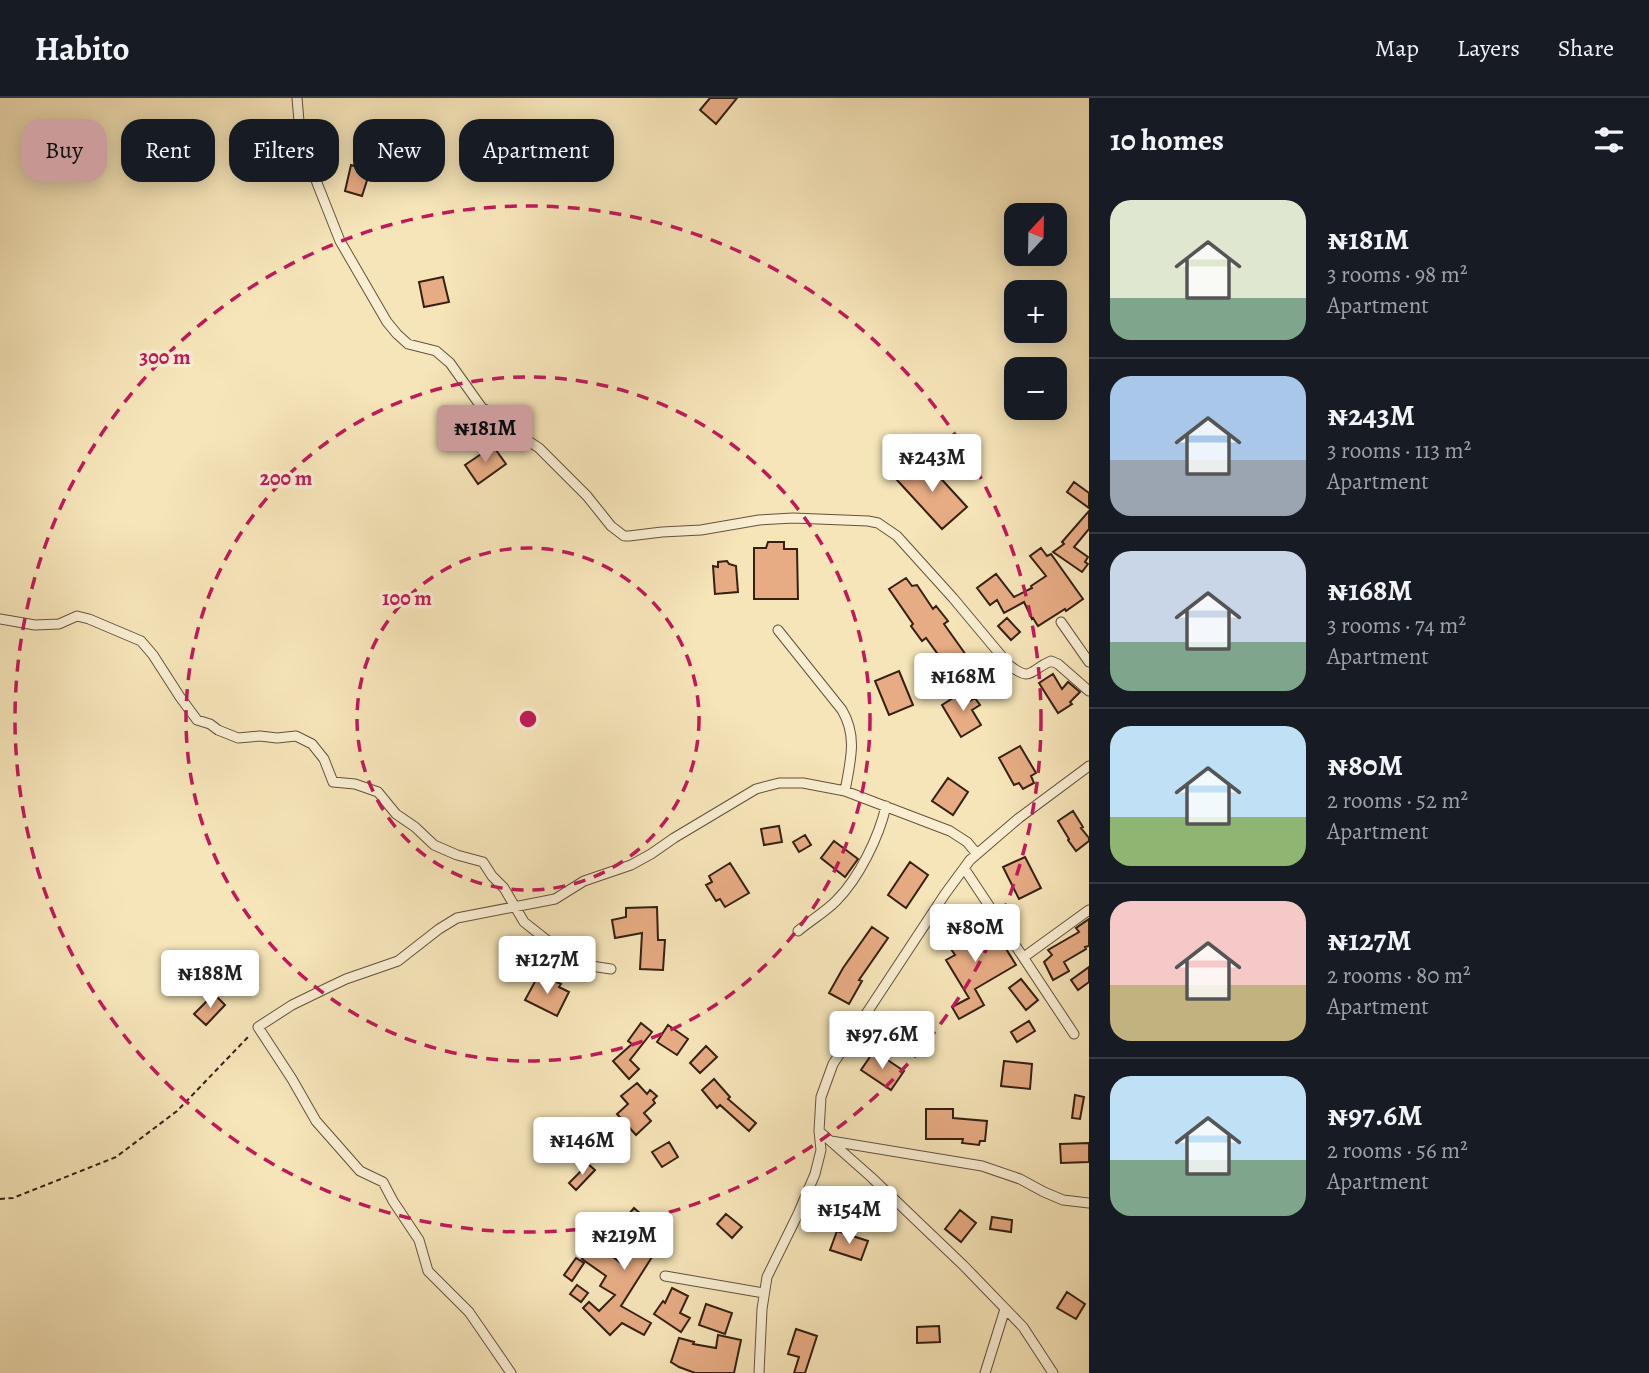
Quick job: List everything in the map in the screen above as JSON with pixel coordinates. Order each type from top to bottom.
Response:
[{"type":"street","points":[[297,98],[305,145],[340,241],[387,322],[408,344],[436,351],[450,363],[482,408],[495,414],[504,425],[539,448],[587,496],[611,526],[624,536],[701,530],[759,520],[793,518],[878,523],[905,545],[953,598],[996,652],[1017,672],[1028,675],[1051,661],[1089,691]]},
{"type":"street","points":[[0,619],[35,625],[59,624],[77,616],[141,641],[197,720],[238,738],[296,736],[312,744],[324,759],[333,782],[355,784],[378,792],[396,814],[434,845],[483,862],[504,888],[524,922],[591,966],[611,969]]},
{"type":"street","points":[[1061,622],[1089,662]]},
{"type":"street","points":[[778,630],[850,723],[851,752],[845,791]]},
{"type":"street","points":[[759,1373],[767,1277],[815,1174],[821,1150],[821,1097],[833,1064],[944,894],[964,868],[1019,818],[1088,770]]},
{"type":"street","points":[[511,1373],[469,1312],[428,1271],[419,1240],[383,1182],[360,1171],[316,1121],[258,1027],[292,1005],[346,979],[398,961],[457,918],[555,899],[584,881],[631,865],[756,789],[779,783],[803,783],[845,791],[950,831],[967,842],[977,854]]},
{"type":"street","points":[[798,931],[835,901],[855,878],[869,851],[886,806]]},
{"type":"street","points":[[964,868],[1074,1034]]},
{"type":"street","points":[[1024,957],[1089,910]]},
{"type":"street","points":[[819,1131],[964,1266],[1023,1327],[1053,1373]]},
{"type":"street","points":[[829,1140],[982,1166],[1020,1179],[1063,1200],[1089,1203]]},
{"type":"street","points":[[665,1276],[764,1293]]},
{"type":"street","points":[[985,1373],[1005,1309]]},
{"type":"path","points":[[0,1199],[13,1198],[116,1157],[177,1111],[258,1027]]},
{"type":"building","points":[[710,98],[737,98],[716,124],[700,110]]},
{"type":"building","points":[[351,165],[353,182],[366,182],[362,196],[345,191]]},
{"type":"building","points":[[443,277],[449,302],[424,307],[419,282]]},
{"type":"building","points":[[493,446],[506,464],[478,484],[465,465]]},
{"type":"building","points":[[922,458],[967,507],[942,529],[897,480]]},
{"type":"building","points":[[1074,482],[1089,493],[1089,508],[1067,492]]},
{"type":"building","points":[[1089,511],[1089,529],[1074,547],[1088,557],[1085,562],[1088,564],[1082,572],[1053,552],[1064,544],[1062,542]]},
{"type":"building","points":[[768,542],[784,542],[784,549],[797,549],[798,599],[754,599],[754,548],[766,548]]},
{"type":"building","points":[[1041,548],[1047,556],[1051,554],[1083,599],[1038,626],[1024,602],[1004,613],[997,600],[990,605],[977,588],[996,574],[1014,597],[1032,588],[1031,586],[1046,576],[1030,556]]},
{"type":"building","points":[[727,561],[736,566],[738,592],[715,594],[713,566],[718,567],[718,562]]},
{"type":"building","points":[[906,578],[912,586],[917,585],[933,609],[936,606],[948,621],[944,624],[971,662],[953,675],[926,638],[922,641],[889,589]]},
{"type":"building","points":[[1007,618],[1020,632],[1011,640],[998,626]]},
{"type":"building","points":[[899,671],[913,705],[889,715],[875,681]]},
{"type":"building","points":[[1053,674],[1062,689],[1068,682],[1080,692],[1070,702],[1072,704],[1058,713],[1039,683]]},
{"type":"building","points":[[964,691],[970,701],[975,698],[980,705],[972,710],[981,725],[961,737],[942,705]]},
{"type":"building","points":[[1020,746],[1036,773],[1031,776],[1034,783],[1023,789],[1019,783],[1014,785],[999,758]]},
{"type":"building","points":[[948,778],[968,792],[953,815],[932,801]]},
{"type":"building","points":[[1073,811],[1089,838],[1089,841],[1076,851],[1058,821]]},
{"type":"building","points":[[779,826],[782,842],[764,845],[761,829]]},
{"type":"building","points":[[805,835],[811,845],[799,852],[793,842]]},
{"type":"building","points":[[834,841],[858,859],[845,877],[821,858]]},
{"type":"building","points":[[1025,857],[1041,888],[1019,899],[1003,867]]},
{"type":"building","points":[[910,862],[928,875],[906,908],[888,895]]},
{"type":"building","points":[[730,863],[749,893],[725,907],[720,899],[716,901],[706,885],[712,882],[709,876]]},
{"type":"building","points":[[657,907],[658,940],[665,940],[663,970],[640,969],[642,933],[615,938],[612,920],[626,917],[626,908]]},
{"type":"building","points":[[1089,919],[1089,946],[1064,962],[1069,971],[1053,980],[1044,962],[1052,955],[1048,950],[1079,932],[1076,928]]},
{"type":"building","points":[[957,922],[972,945],[995,931],[1016,965],[975,989],[984,1005],[959,1019],[952,1007],[969,998],[946,960],[955,955],[940,933]]},
{"type":"building","points":[[872,927],[888,938],[859,980],[862,981],[849,1004],[829,993]]},
{"type":"building","points":[[1089,967],[1089,982],[1078,990],[1071,980]]},
{"type":"building","points":[[538,976],[561,984],[559,987],[569,992],[557,1016],[525,1000]]},
{"type":"building","points":[[1021,979],[1038,1000],[1026,1010],[1009,988]]},
{"type":"building","points":[[214,994],[225,1005],[206,1025],[194,1014]]},
{"type":"building","points":[[904,1021],[928,1037],[915,1056],[891,1040]]},
{"type":"building","points":[[1029,1021],[1035,1031],[1017,1042],[1011,1032]]},
{"type":"building","points":[[641,1023],[652,1032],[630,1060],[639,1069],[629,1079],[613,1061],[632,1044],[628,1041]]},
{"type":"building","points":[[668,1025],[688,1039],[677,1055],[657,1042]]},
{"type":"building","points":[[706,1046],[717,1057],[700,1073],[690,1063]]},
{"type":"building","points":[[874,1051],[904,1071],[891,1090],[861,1070]]},
{"type":"building","points":[[1004,1061],[1032,1064],[1030,1089],[1001,1086]]},
{"type":"building","points":[[714,1079],[730,1097],[728,1099],[756,1123],[749,1131],[720,1105],[717,1108],[702,1090]]},
{"type":"building","points":[[637,1083],[647,1094],[650,1090],[657,1096],[653,1100],[655,1103],[644,1113],[651,1121],[636,1135],[617,1114],[628,1104],[621,1096]]},
{"type":"building","points":[[1075,1095],[1084,1097],[1080,1119],[1072,1118]]},
{"type":"building","points":[[926,1109],[953,1109],[953,1118],[987,1121],[985,1141],[980,1141],[979,1145],[962,1143],[963,1139],[926,1139]]},
{"type":"building","points":[[669,1142],[678,1157],[662,1167],[652,1152]]},
{"type":"building","points":[[1089,1143],[1089,1162],[1061,1163],[1060,1144]]},
{"type":"building","points":[[588,1164],[595,1170],[576,1190],[569,1183]]},
{"type":"building","points":[[634,1208],[665,1235],[648,1254],[652,1257],[621,1306],[651,1323],[644,1335],[622,1323],[610,1335],[583,1308],[589,1302],[599,1311],[615,1295],[600,1286],[606,1276],[582,1259],[594,1243],[621,1263],[629,1249],[612,1234]]},
{"type":"building","points":[[960,1210],[976,1223],[961,1242],[945,1229]]},
{"type":"building","points":[[726,1214],[742,1227],[732,1238],[717,1224]]},
{"type":"building","points":[[992,1217],[1012,1220],[1011,1232],[990,1229]]},
{"type":"building","points":[[837,1231],[868,1241],[861,1260],[830,1250]]},
{"type":"building","points":[[576,1258],[584,1263],[572,1281],[564,1275]]},
{"type":"building","points":[[577,1285],[588,1293],[581,1302],[570,1294]]},
{"type":"building","points":[[672,1288],[688,1296],[680,1313],[690,1318],[681,1332],[654,1314],[663,1301],[665,1303]]},
{"type":"building","points":[[1067,1292],[1085,1304],[1076,1319],[1057,1308]]},
{"type":"building","points":[[706,1304],[732,1313],[725,1334],[699,1325]]},
{"type":"building","points":[[939,1326],[940,1342],[917,1343],[917,1327]]},
{"type":"building","points":[[796,1329],[817,1336],[805,1373],[794,1373],[799,1357],[788,1354]]},
{"type":"building","points":[[718,1335],[741,1340],[734,1373],[695,1373],[671,1362],[679,1338],[694,1342],[693,1344],[716,1348]]}]
